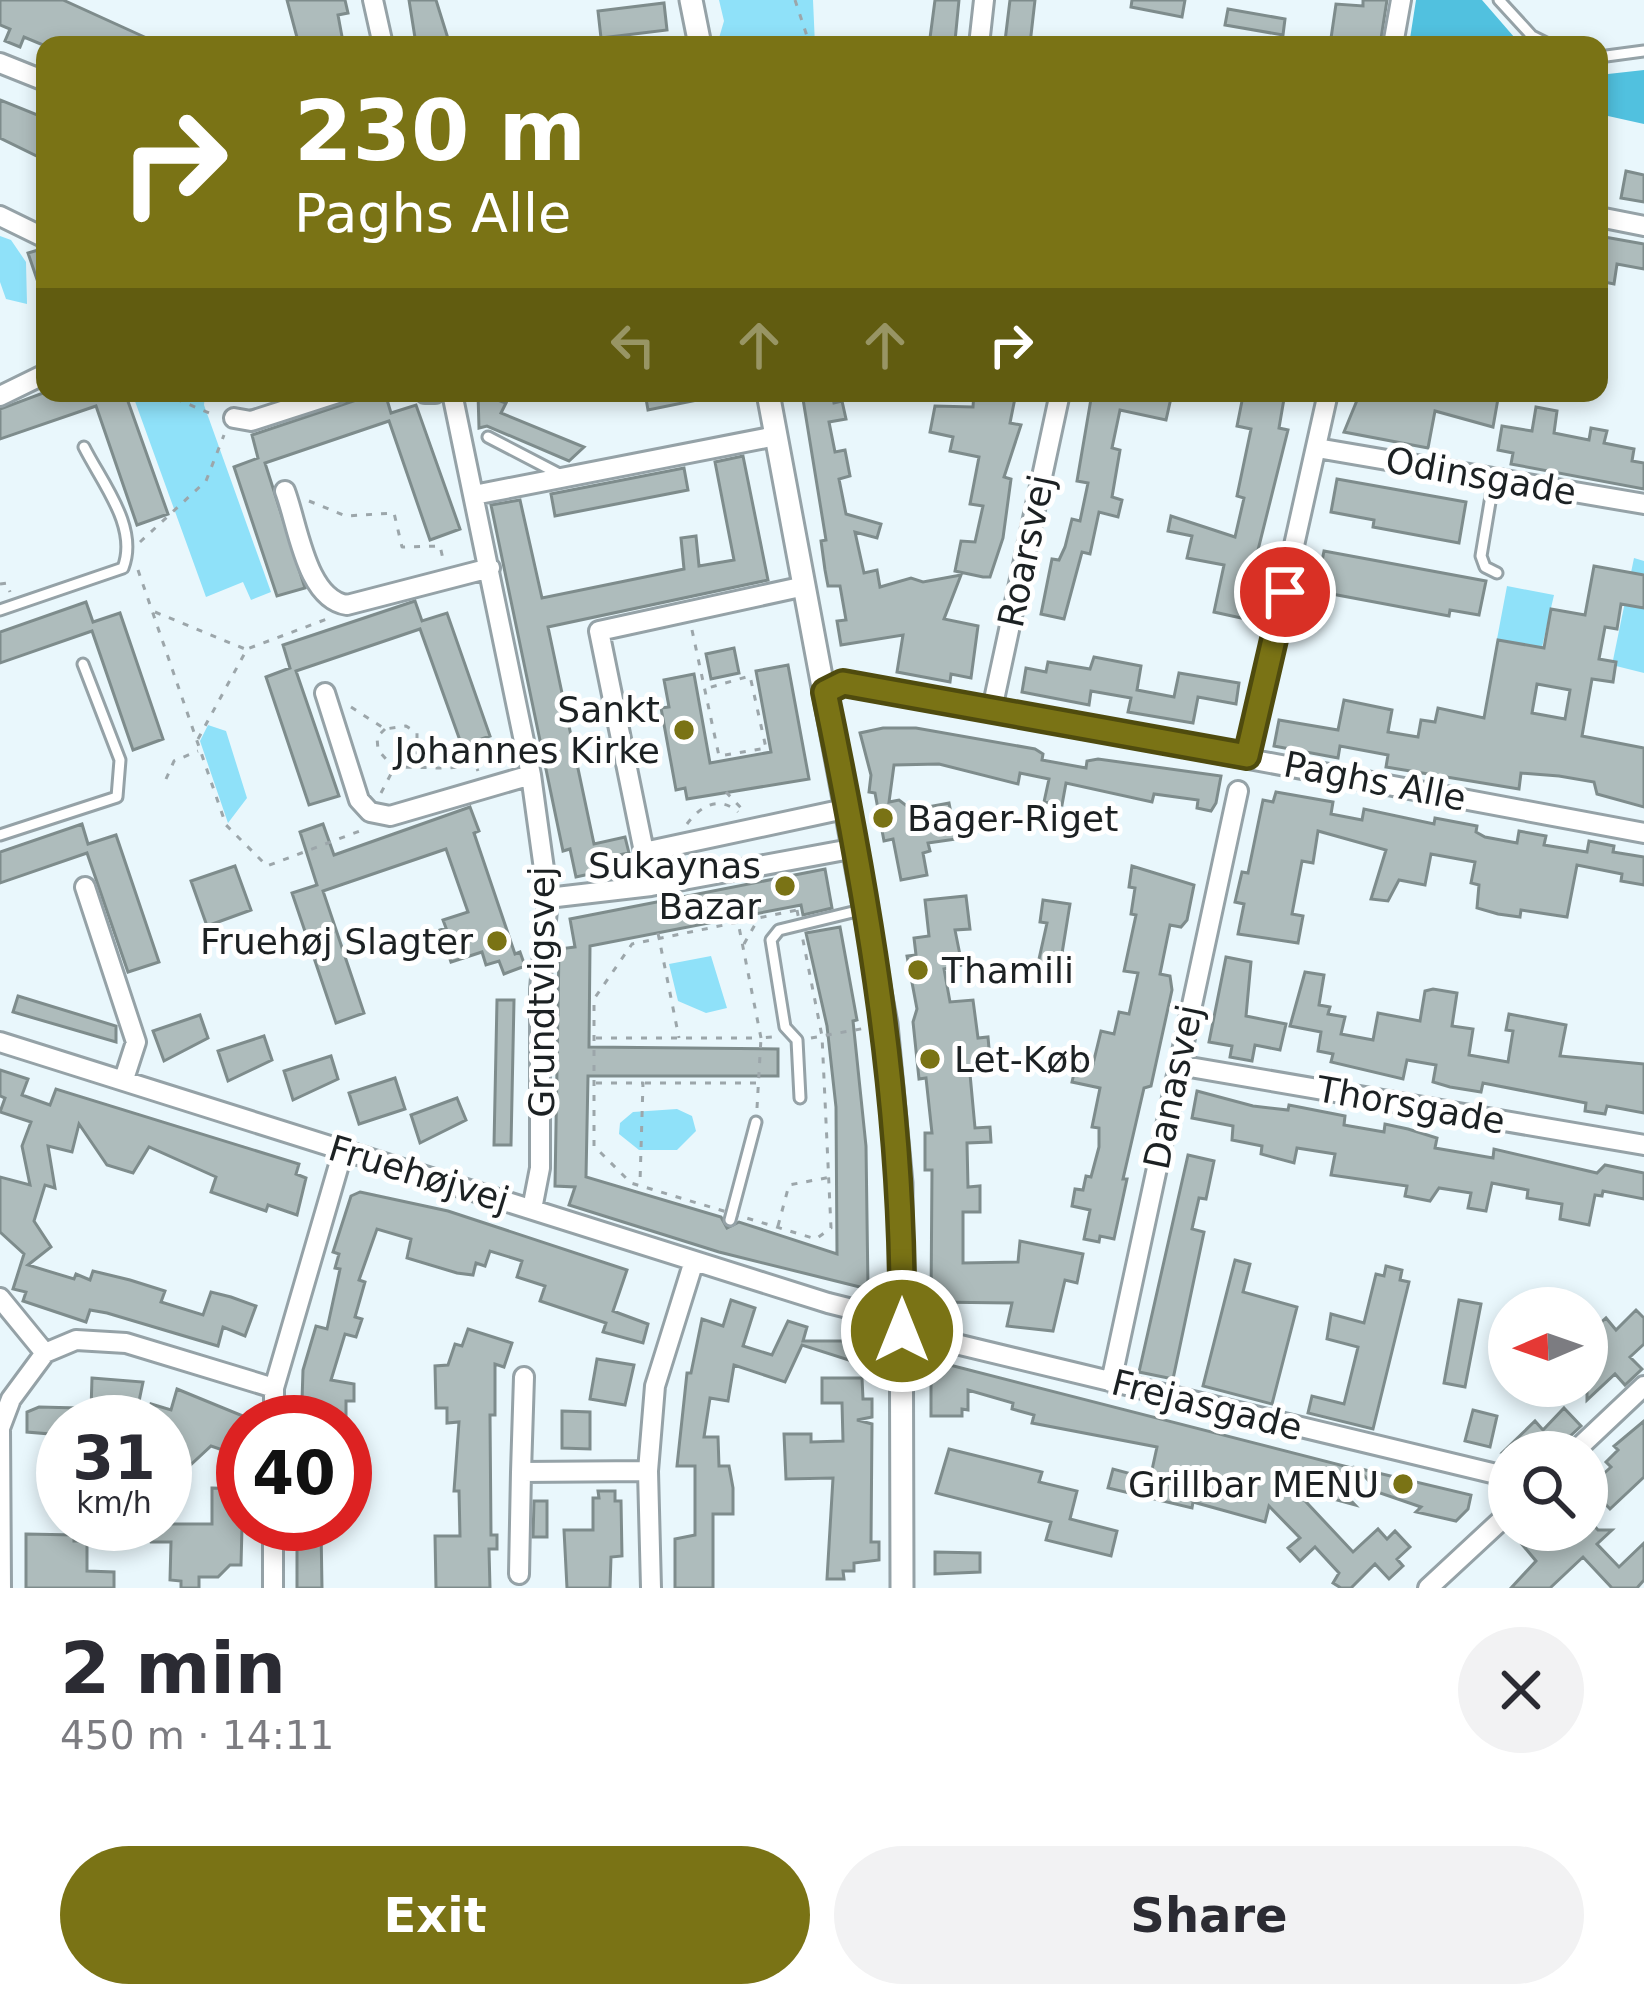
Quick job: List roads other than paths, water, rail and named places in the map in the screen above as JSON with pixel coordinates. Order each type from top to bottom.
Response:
[{"type":"street","points":[[373,0],[380,36]]},
{"type":"street","points":[[691,0],[698,36]]},
{"type":"street","points":[[980,36],[984,0]]},
{"type":"street","points":[[1395,36],[1401,0]]},
{"type":"street","points":[[0,63],[36,77]]},
{"type":"street","points":[[0,216],[36,234]]},
{"type":"street","points":[[1608,219],[1644,226]]},
{"type":"street","points":[[0,396],[36,378]]},
{"type":"street","points":[[234,418],[251,421],[310,402]]},
{"type":"street","name":"Grundtvigsvej","points":[[454,402],[531,775],[548,898],[540,989],[540,1168],[532,1209]]},
{"type":"street","points":[[770,402],[886,1024],[900,1155],[907,1588]]},
{"type":"street","name":"Roarsvej","points":[[992,709],[1058,402]]},
{"type":"street","points":[[1247,756],[1326,402]]},
{"type":"street","points":[[474,495],[776,436]]},
{"type":"street","name":"Odinsgade","points":[[1318,448],[1644,504]]},
{"type":"street","points":[[288,498],[320,591],[332,603],[347,605],[490,568]]},
{"type":"street","points":[[651,886],[598,631],[805,586]]},
{"type":"street","name":"Paghs Alle","points":[[825,692],[843,683],[1644,833]]},
{"type":"street","points":[[326,693],[359,800],[370,812],[390,816],[531,775]]},
{"type":"street","name":"Danasvej","points":[[1111,1382],[1238,791]]},
{"type":"street","points":[[644,852],[849,808]]},
{"type":"street","points":[[548,898],[651,886],[856,848]]},
{"type":"street","points":[[85,887],[136,1042],[124,1079]]},
{"type":"street","name":"Fruehøjvej","points":[[0,1042],[694,1262],[717,1260],[847,1309],[903,1321]]},
{"type":"street","name":"Thorsgade","points":[[1178,1065],[1644,1144]]},
{"type":"street","points":[[274,1395],[343,1151]]},
{"type":"street","points":[[651,1588],[648,1471],[655,1386],[694,1262]]},
{"type":"street","points":[[0,1298],[45,1353]]},
{"type":"street","name":"Frejasgade","points":[[903,1321],[1111,1382],[1488,1472]]},
{"type":"street","points":[[1,1588],[1,1428],[11,1399],[45,1353],[76,1340],[126,1342],[274,1388]]},
{"type":"street","points":[[519,1574],[524,1377]]},
{"type":"street","points":[[1596,1431],[1644,1386]]},
{"type":"street","points":[[521,1472],[648,1471]]},
{"type":"street","points":[[1428,1588],[1488,1533]]},
{"type":"street","points":[[273,1551],[273,1588]]},
{"type":"lane","points":[[1499,0],[1532,36]]},
{"type":"lane","points":[[1608,57],[1644,51]]},
{"type":"lane","points":[[488,437],[563,476]]},
{"type":"lane","points":[[0,610],[123,568],[130,550],[128,533],[84,446]]},
{"type":"lane","points":[[1494,478],[1481,556],[1490,571],[1497,572]]},
{"type":"lane","points":[[0,835],[118,797],[120,760],[83,664]]},
{"type":"lane","points":[[800,1098],[794,1037],[771,940],[779,930],[866,908]]},
{"type":"lane","points":[[731,1217],[756,1122]]},
{"type":"place","name":"Sankt Johannes Kirke","points":[[684,730]]},
{"type":"place","name":"Bager-Riget","points":[[883,818]]},
{"type":"place","name":"Sukaynas Bazar","points":[[785,886]]},
{"type":"place","name":"Fruehøj Slagter","points":[[497,941]]},
{"type":"place","name":"Thamili","points":[[918,970]]},
{"type":"place","name":"Let-Køb","points":[[930,1059]]},
{"type":"place","name":"Grillbar MENU","points":[[1403,1484]]}]
